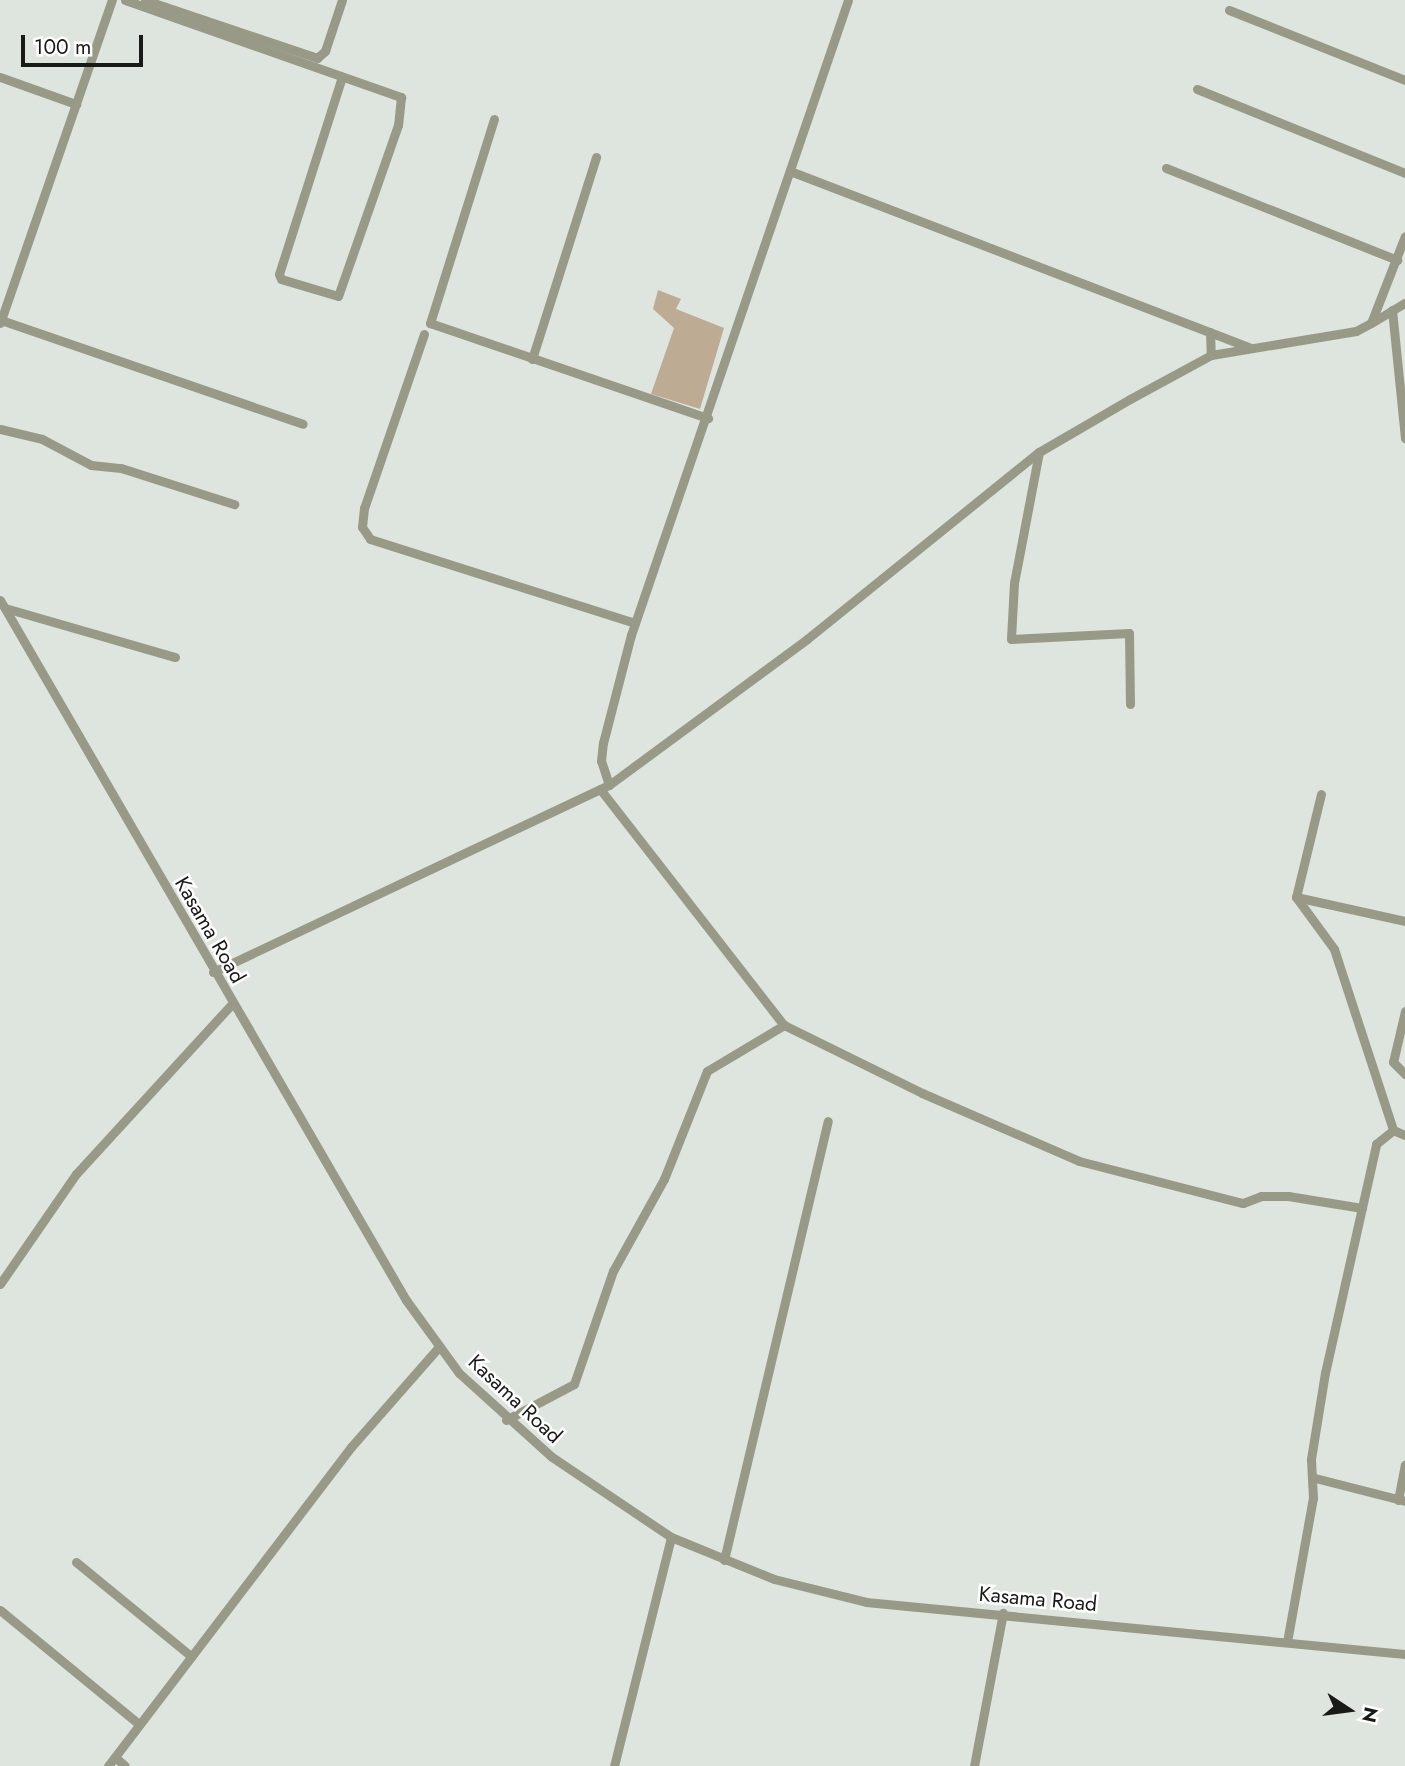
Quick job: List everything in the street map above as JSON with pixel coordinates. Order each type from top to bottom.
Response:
[{"type":"street","points":[[112,0],[0,322],[303,424]]},
{"type":"street","points":[[125,0],[342,77],[397,93],[402,109],[338,296],[281,279],[279,274],[342,77]]},
{"type":"street","points":[[145,0],[317,58],[325,51],[342,0]]},
{"type":"street","points":[[848,0],[708,418],[635,623],[603,743],[601,761],[605,787],[784,1025],[922,1093],[1079,1161],[1243,1203],[1261,1196],[1288,1196],[1362,1208]]},
{"type":"street","points":[[1229,10],[1405,80]]},
{"type":"street","points":[[0,77],[76,104]]},
{"type":"street","points":[[1197,89],[1405,173]]},
{"type":"street","points":[[494,119],[428,318],[436,327],[708,418]]},
{"type":"street","points":[[532,359],[596,157]]},
{"type":"street","points":[[1166,168],[1397,260]]},
{"type":"street","points":[[790,171],[1249,347]]},
{"type":"street","points":[[1371,323],[1405,236]]},
{"type":"street","points":[[213,972],[605,787],[807,639],[1039,453],[1211,355],[1356,331],[1405,303]]},
{"type":"street","points":[[1392,310],[1405,438]]},
{"type":"street","points":[[1210,332],[1211,355]]},
{"type":"street","points":[[424,334],[364,508],[362,527],[370,539],[635,623]]},
{"type":"street","points":[[0,429],[41,439],[91,465],[121,468],[234,504]]},
{"type":"street","points":[[1039,453],[1014,583],[1011,639],[1129,633],[1130,704]]},
{"type":"street","points":[[2,604],[175,657]]},
{"type":"street","name":"Kasama Road","points":[[2,604],[371,1245],[438,1348],[506,1420],[552,1457],[671,1537],[774,1579],[866,1602],[1003,1613],[1405,1654]]},
{"type":"street","points":[[1321,794],[1296,897],[1334,949],[1393,1130],[1405,1135]]},
{"type":"street","points":[[1296,897],[1405,922]]},
{"type":"street","points":[[0,1284],[76,1174],[232,1004]]},
{"type":"street","points":[[1405,1012],[1393,1062],[1405,1074]]},
{"type":"street","points":[[506,1420],[574,1384],[613,1270],[664,1179],[707,1071],[784,1025]]},
{"type":"street","points":[[724,1560],[828,1121]]},
{"type":"street","points":[[1287,1642],[1315,1478],[1311,1459],[1318,1410],[1376,1144],[1393,1130]]},
{"type":"street","points":[[108,1766],[351,1447],[438,1348]]},
{"type":"street","points":[[1315,1478],[1402,1501],[1405,1465]]},
{"type":"street","points":[[614,1766],[671,1537]]},
{"type":"street","points":[[76,1562],[191,1656]]},
{"type":"street","points":[[0,1610],[139,1724]]},
{"type":"street","points":[[974,1766],[1003,1613]]},
{"type":"street","points":[[115,1757],[125,1766]]},
{"type":"shaded area","points":[[658,290],[681,299],[676,309],[724,328],[700,409],[651,394],[674,328],[653,309]]}]
